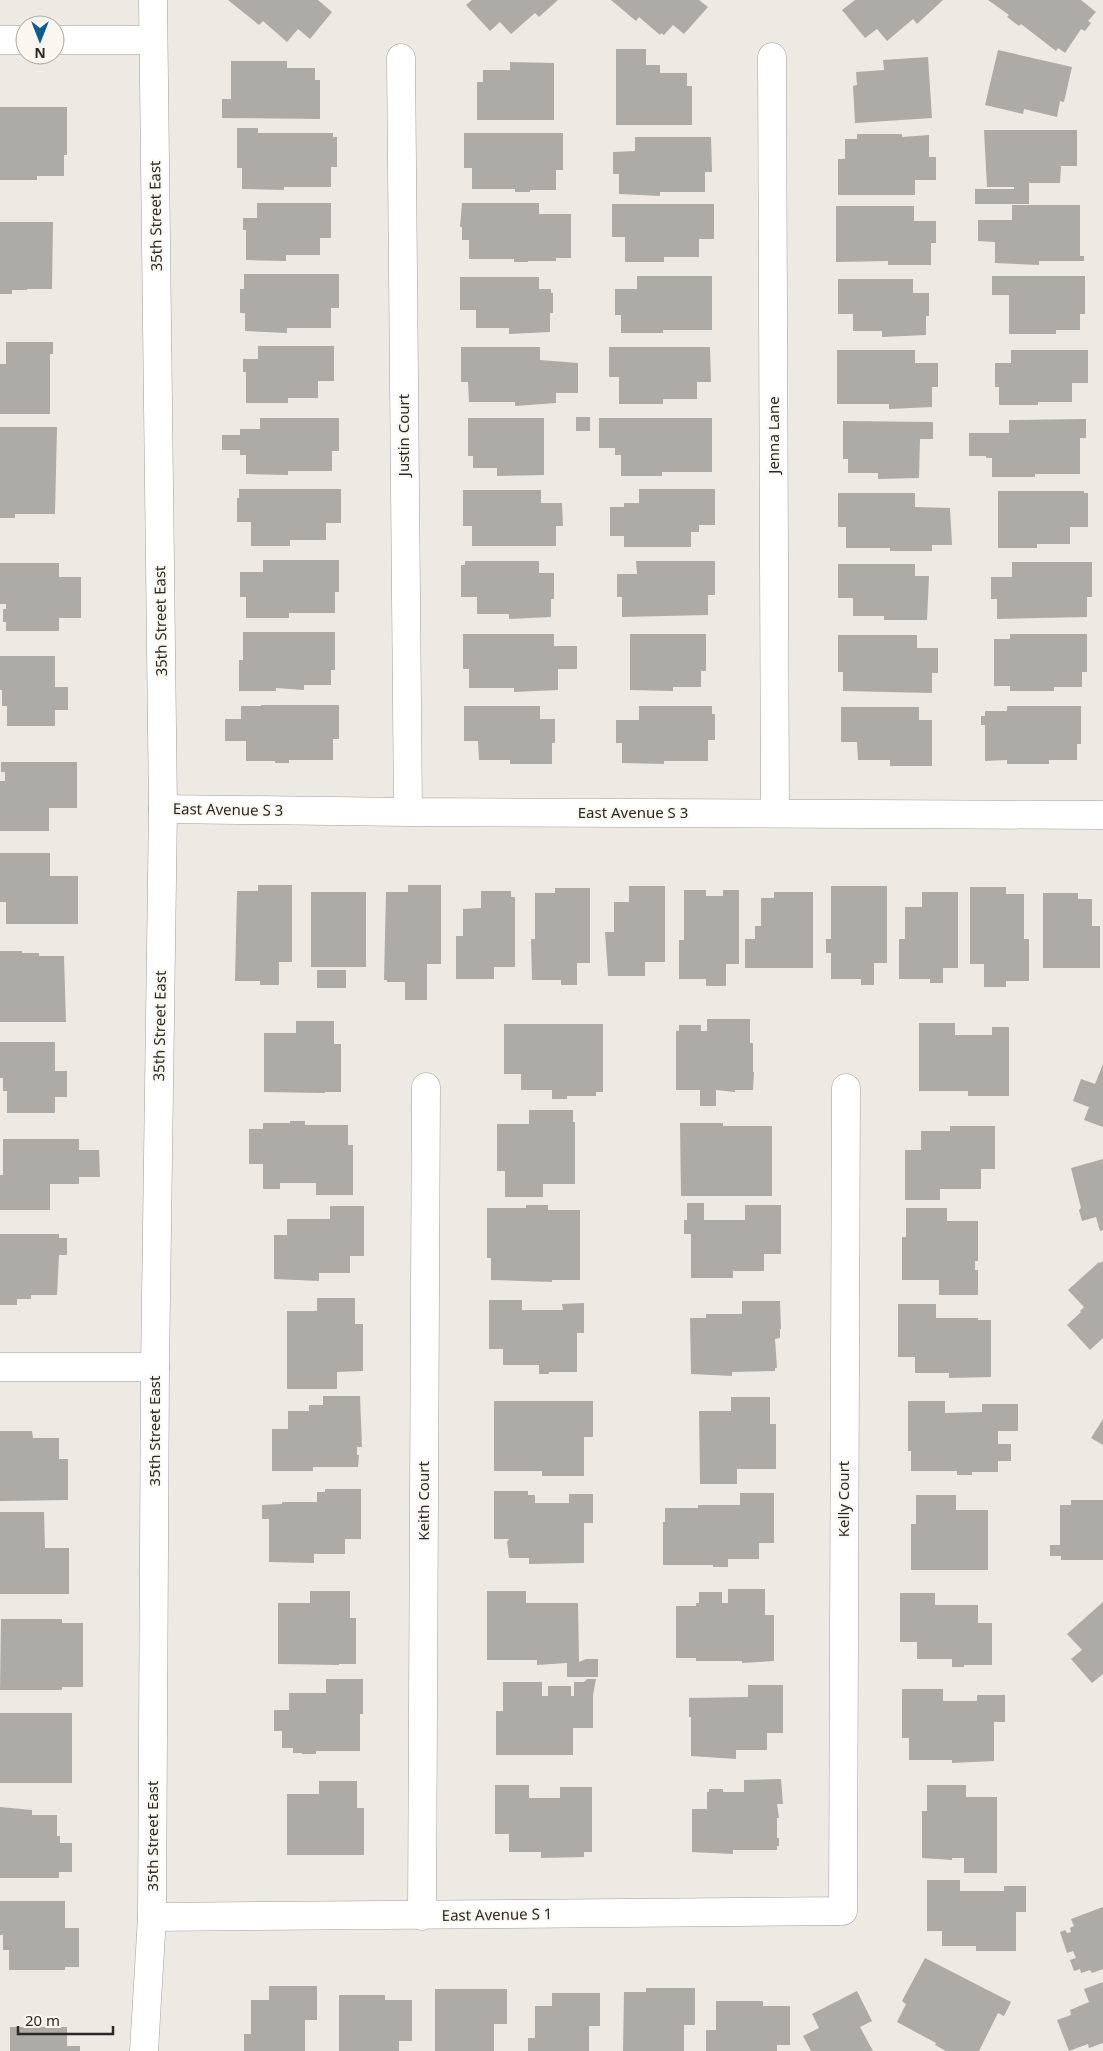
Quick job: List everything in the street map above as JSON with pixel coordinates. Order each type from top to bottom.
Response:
[{"type":"street","name":"35th Street East","points":[[144,2051],[152,1918],[163,809],[153,0]]},
{"type":"street","points":[[0,40],[15,40]]},
{"type":"street","points":[[65,40],[153,40]]},
{"type":"street","name":"Jenna Lane","points":[[772,56],[775,813]]},
{"type":"street","name":"Justin Court","points":[[401,58],[408,812]]},
{"type":"street","name":"East Avenue S 3","points":[[163,809],[1103,815]]},
{"type":"street","name":"Keith Court","points":[[422,1916],[426,1086]]},
{"type":"street","name":"Kelly Court","points":[[842,1911],[846,1088]]},
{"type":"street","points":[[0,1367],[156,1367]]},
{"type":"street","name":"East Avenue S 1","points":[[152,1918],[842,1911]]},
{"type":"building","points":[[228,0],[318,0],[332,12],[310,39],[298,29],[287,42],[263,21],[259,25]]},
{"type":"building","points":[[472,0],[558,0],[539,17],[535,13],[511,34],[500,22],[490,31],[466,5]]},
{"type":"building","points":[[611,0],[699,0],[708,7],[684,34],[673,25],[664,35],[661,33],[660,35],[639,17],[636,21]]},
{"type":"building","points":[[855,0],[943,0],[917,24],[913,19],[887,41],[877,29],[865,38],[842,10]]},
{"type":"building","points":[[988,0],[1081,0],[1096,12],[1088,21],[1091,23],[1085,31],[1081,29],[1065,53],[1058,48],[1056,51],[1021,24],[1019,26],[1007,17],[1009,15]]},
{"type":"building","points":[[616,49],[646,49],[646,65],[660,65],[660,73],[687,73],[687,86],[692,86],[692,125],[616,125]]},
{"type":"building","points":[[998,50],[1072,67],[1064,102],[1060,101],[1057,117],[1024,109],[1023,114],[985,105]]},
{"type":"building","points":[[928,57],[932,118],[855,123],[853,86],[857,85],[856,72],[884,70],[883,60]]},
{"type":"building","points":[[231,61],[287,61],[287,68],[315,68],[315,80],[320,80],[320,119],[222,118],[222,99],[231,99]]},
{"type":"building","points":[[510,62],[554,63],[554,120],[477,120],[477,82],[483,82],[483,70],[510,70]]},
{"type":"building","points":[[0,107],[67,107],[67,155],[64,155],[64,176],[37,176],[37,180],[0,180]]},
{"type":"building","points":[[237,128],[258,128],[258,133],[333,133],[333,137],[337,137],[337,167],[331,167],[331,187],[284,187],[284,190],[242,189],[242,168],[237,168]]},
{"type":"building","points":[[984,130],[1077,130],[1077,166],[1060,166],[1060,183],[1029,183],[1029,204],[975,204],[975,189],[1014,189],[1014,187],[987,187]]},
{"type":"building","points":[[464,133],[563,133],[563,170],[556,170],[556,190],[515,192],[515,189],[472,189],[472,168],[464,168]]},
{"type":"building","points":[[857,134],[902,134],[902,137],[929,135],[929,157],[936,157],[936,180],[915,180],[915,195],[838,195],[838,159],[845,159],[845,139],[857,139]]},
{"type":"building","points":[[635,137],[711,137],[712,172],[705,172],[705,192],[660,192],[660,196],[619,194],[619,174],[613,174],[613,152],[635,151]]},
{"type":"building","points":[[257,203],[331,203],[331,238],[320,238],[320,255],[286,255],[286,261],[246,260],[246,230],[243,230],[243,218],[257,218]]},
{"type":"building","points":[[462,203],[539,203],[539,214],[571,214],[571,258],[556,258],[556,261],[528,262],[514,262],[514,259],[469,259],[469,240],[462,240],[462,227],[460,227]]},
{"type":"building","points":[[612,204],[714,204],[714,239],[699,239],[699,257],[664,257],[664,262],[625,262],[625,237],[612,237]]},
{"type":"building","points":[[1012,205],[1080,205],[1080,256],[1084,256],[1084,261],[1039,261],[1039,265],[995,263],[995,242],[978,241],[978,220],[1012,220]]},
{"type":"building","points":[[836,206],[914,206],[914,221],[936,221],[936,243],[931,243],[931,265],[888,265],[888,261],[836,262]]},
{"type":"building","points":[[0,222],[53,222],[52,289],[12,290],[12,294],[0,294]]},
{"type":"building","points":[[244,274],[339,274],[339,308],[331,308],[331,328],[287,328],[287,333],[245,331],[245,313],[240,313],[240,289],[244,289]]},
{"type":"building","points":[[637,276],[712,276],[712,330],[663,330],[663,333],[621,333],[621,315],[615,315],[615,289],[637,289]]},
{"type":"building","points":[[992,276],[1085,276],[1085,314],[1080,314],[1080,330],[1056,330],[1056,334],[1009,334],[1009,295],[992,295]]},
{"type":"building","points":[[460,277],[539,277],[539,289],[551,289],[551,293],[553,293],[553,313],[550,313],[550,332],[509,334],[509,328],[476,328],[476,310],[460,310]]},
{"type":"building","points":[[838,279],[913,279],[913,293],[929,293],[929,316],[926,316],[926,335],[882,337],[882,331],[853,331],[853,314],[838,314]]},
{"type":"building","points":[[6,342],[53,342],[53,354],[50,354],[50,414],[0,414],[0,364],[6,364]]},
{"type":"building","points":[[258,346],[334,346],[334,381],[318,381],[318,398],[288,398],[288,403],[246,403],[246,372],[243,372],[243,359],[258,359]]},
{"type":"building","points":[[461,347],[540,347],[540,360],[578,363],[578,393],[556,393],[556,403],[515,406],[515,402],[469,402],[468,382],[461,382]]},
{"type":"building","points":[[609,347],[710,347],[711,382],[697,382],[697,399],[663,399],[663,404],[619,404],[619,377],[609,377]]},
{"type":"building","points":[[837,350],[915,350],[915,363],[938,363],[938,387],[932,387],[932,407],[889,409],[889,404],[837,404]]},
{"type":"building","points":[[1011,350],[1088,350],[1088,383],[1072,383],[1072,402],[1038,402],[1038,405],[999,405],[999,387],[995,387],[995,363],[1011,363]]},
{"type":"building","points":[[576,417],[590,417],[590,431],[576,431]]},
{"type":"building","points":[[260,418],[339,418],[339,451],[332,451],[332,471],[288,471],[288,475],[246,474],[246,455],[240,455],[240,450],[222,450],[222,435],[240,435],[240,429],[260,429]]},
{"type":"building","points":[[468,418],[544,418],[544,475],[497,476],[497,468],[473,468],[473,456],[468,456]]},
{"type":"building","points":[[599,418],[712,418],[712,472],[662,472],[662,476],[621,476],[621,455],[615,455],[615,448],[599,448]]},
{"type":"building","points":[[1086,419],[1086,438],[1080,438],[1080,474],[1035,474],[1035,477],[992,477],[992,458],[969,456],[969,433],[1009,433],[1009,420]]},
{"type":"building","points":[[843,421],[933,422],[933,439],[920,439],[919,478],[878,479],[878,473],[848,473],[848,459],[843,459]]},
{"type":"building","points":[[0,427],[57,427],[55,514],[15,514],[15,518],[0,518]]},
{"type":"building","points":[[239,489],[341,489],[341,523],[326,523],[326,540],[290,540],[290,546],[251,546],[251,522],[237,522]]},
{"type":"building","points":[[639,489],[715,489],[715,525],[699,525],[699,532],[691,532],[691,547],[624,547],[624,536],[610,536],[610,507],[624,507],[624,503],[639,503]]},
{"type":"building","points":[[463,490],[541,490],[541,503],[562,503],[563,526],[556,526],[556,546],[472,546],[472,526],[463,526]]},
{"type":"building","points":[[998,491],[1084,491],[1084,493],[1088,493],[1088,527],[1070,527],[1070,544],[1037,544],[1037,548],[998,548]]},
{"type":"building","points":[[838,493],[915,493],[915,507],[950,508],[952,545],[932,545],[932,551],[890,551],[890,548],[846,548],[846,527],[838,527]]},
{"type":"building","points":[[263,560],[339,560],[339,592],[335,592],[335,613],[289,613],[289,618],[246,618],[246,597],[240,597],[240,572],[263,572]]},
{"type":"building","points":[[465,561],[539,561],[539,573],[554,573],[554,599],[551,599],[551,617],[509,619],[509,614],[477,614],[477,597],[461,597],[461,565],[465,565]]},
{"type":"building","points":[[636,561],[715,561],[715,595],[708,595],[708,615],[622,617],[622,597],[617,597],[617,574],[637,574]]},
{"type":"building","points":[[1012,562],[1092,562],[1092,597],[1087,597],[1087,617],[997,619],[997,599],[991,599],[991,577],[1012,577]]},
{"type":"building","points":[[0,563],[59,563],[59,577],[81,577],[81,618],[59,618],[59,631],[6,631],[6,622],[3,622],[3,609],[6,609],[6,604],[0,604]]},
{"type":"building","points":[[838,564],[915,564],[915,576],[929,576],[927,620],[884,620],[884,616],[853,616],[853,598],[838,598]]},
{"type":"building","points":[[243,632],[335,632],[335,670],[331,670],[331,685],[304,685],[304,690],[276,688],[276,691],[239,691],[239,660],[243,660]]},
{"type":"building","points":[[463,634],[554,634],[554,646],[577,646],[577,669],[558,669],[558,690],[514,692],[514,688],[469,688],[469,669],[463,669]]},
{"type":"building","points":[[630,634],[706,634],[706,671],[701,671],[701,687],[673,687],[673,691],[630,690]]},
{"type":"building","points":[[1010,634],[1087,634],[1087,672],[1082,672],[1082,687],[1054,687],[1054,691],[1010,691],[1010,686],[994,686],[994,639],[1010,639]]},
{"type":"building","points":[[838,635],[917,635],[917,648],[938,648],[938,673],[932,673],[932,693],[843,691],[843,672],[838,672]]},
{"type":"building","points":[[0,656],[55,656],[55,687],[68,687],[68,710],[55,710],[55,726],[7,726],[7,706],[2,706],[2,690],[0,690]]},
{"type":"building","points":[[339,705],[339,739],[333,739],[333,760],[289,760],[289,763],[246,761],[246,741],[225,741],[225,719],[241,719],[241,706]]},
{"type":"building","points":[[464,706],[540,706],[540,719],[555,719],[555,743],[552,743],[552,764],[510,764],[510,760],[479,760],[478,741],[464,741]]},
{"type":"building","points":[[639,706],[712,706],[712,714],[715,714],[715,740],[708,740],[708,761],[664,761],[664,764],[622,763],[622,743],[616,743],[616,720],[639,720]]},
{"type":"building","points":[[1007,706],[1081,706],[1081,744],[1077,744],[1077,760],[1049,760],[1049,764],[1007,764],[1007,760],[985,761],[985,725],[981,725],[981,716],[985,716],[985,711],[1007,711]]},
{"type":"building","points":[[841,707],[919,707],[919,720],[932,720],[932,766],[890,766],[890,760],[858,760],[857,742],[841,742]]},
{"type":"building","points":[[1,762],[77,762],[77,808],[49,808],[49,831],[0,831],[0,781],[5,781],[5,772],[1,772]]},
{"type":"building","points":[[0,853],[50,853],[50,876],[78,876],[78,924],[6,924],[6,902],[0,902]]},
{"type":"building","points":[[258,885],[292,885],[292,962],[279,962],[279,985],[260,985],[260,981],[235,981],[237,891],[258,891]]},
{"type":"building","points":[[408,885],[441,885],[441,964],[427,964],[427,1000],[405,1000],[405,982],[387,982],[387,980],[384,980],[386,892],[408,892]]},
{"type":"building","points":[[629,886],[665,886],[665,962],[645,962],[645,976],[608,976],[605,932],[614,932],[614,902],[629,902]]},
{"type":"building","points":[[831,886],[887,886],[887,963],[874,963],[874,985],[861,985],[861,979],[831,979],[831,953],[826,953],[826,939],[831,939]]},
{"type":"building","points":[[970,887],[1006,887],[1006,894],[1024,894],[1024,939],[1029,939],[1029,981],[1006,981],[1006,987],[984,987],[984,964],[970,964]]},
{"type":"building","points":[[555,888],[590,888],[590,963],[577,963],[577,985],[561,985],[561,980],[532,980],[531,939],[535,939],[535,893],[555,893]]},
{"type":"building","points":[[684,890],[706,890],[706,896],[723,896],[723,890],[739,890],[739,964],[726,964],[726,986],[706,986],[706,979],[679,979],[679,940],[684,940]]},
{"type":"building","points":[[481,891],[511,891],[511,897],[515,897],[515,967],[494,967],[494,979],[456,979],[456,936],[463,936],[463,909],[481,908]]},
{"type":"building","points":[[311,892],[366,892],[366,967],[311,967]]},
{"type":"building","points":[[774,892],[813,892],[813,968],[745,968],[745,939],[755,939],[755,926],[761,926],[761,898],[774,898]]},
{"type":"building","points":[[922,892],[958,892],[958,968],[943,968],[943,983],[930,983],[930,979],[899,979],[899,939],[905,939],[905,907],[922,907]]},
{"type":"building","points":[[1043,893],[1078,893],[1078,899],[1092,899],[1092,926],[1100,926],[1100,968],[1043,968]]},
{"type":"building","points":[[0,951],[39,953],[39,956],[64,956],[66,1022],[0,1022]]},
{"type":"building","points":[[317,970],[346,970],[346,988],[317,988]]},
{"type":"building","points":[[707,1019],[750,1019],[750,1043],[753,1043],[753,1090],[735,1090],[735,1092],[716,1090],[716,1106],[700,1106],[700,1090],[676,1090],[676,1031],[679,1031],[679,1025],[701,1025],[701,1031],[707,1031]]},
{"type":"building","points":[[296,1021],[334,1021],[334,1044],[341,1044],[341,1092],[264,1092],[264,1033],[296,1033]]},
{"type":"building","points":[[919,1023],[955,1023],[955,1035],[992,1035],[992,1027],[1009,1027],[1009,1096],[968,1096],[968,1091],[919,1091]]},
{"type":"building","points":[[504,1024],[603,1024],[603,1092],[596,1092],[596,1096],[567,1096],[567,1099],[552,1099],[552,1090],[521,1090],[521,1074],[504,1074]]},
{"type":"building","points":[[0,1042],[55,1042],[55,1071],[67,1071],[67,1097],[55,1097],[55,1113],[7,1113],[7,1091],[3,1091],[3,1078],[0,1078]]},
{"type":"building","points":[[1103,1064],[1103,1127],[1084,1120],[1089,1107],[1073,1101],[1081,1079],[1095,1084]]},
{"type":"building","points":[[529,1110],[573,1110],[573,1122],[575,1122],[575,1184],[543,1184],[543,1197],[505,1197],[505,1171],[497,1171],[497,1124],[529,1124]]},
{"type":"building","points":[[290,1121],[305,1121],[305,1125],[348,1125],[348,1145],[353,1145],[353,1195],[316,1195],[316,1183],[280,1183],[280,1189],[263,1189],[263,1164],[249,1164],[249,1129],[263,1129],[263,1123],[290,1123]]},
{"type":"building","points":[[680,1123],[723,1123],[723,1126],[772,1126],[772,1196],[681,1196]]},
{"type":"building","points":[[950,1126],[995,1126],[995,1169],[981,1169],[981,1189],[940,1189],[940,1200],[905,1200],[905,1150],[921,1150],[921,1131],[950,1131]]},
{"type":"building","points":[[3,1139],[79,1139],[79,1150],[99,1150],[100,1177],[79,1177],[79,1184],[50,1184],[50,1210],[0,1210],[0,1175],[3,1175]]},
{"type":"building","points":[[1103,1159],[1103,1230],[1100,1231],[1096,1217],[1082,1221],[1079,1210],[1081,1208],[1071,1168]]},
{"type":"building","points":[[687,1203],[704,1203],[704,1220],[745,1220],[745,1205],[781,1205],[781,1254],[764,1254],[764,1271],[733,1271],[733,1278],[691,1278],[691,1234],[684,1234],[684,1220],[687,1220]]},
{"type":"building","points":[[526,1205],[548,1205],[548,1210],[580,1210],[580,1280],[552,1280],[552,1282],[491,1280],[491,1258],[487,1258],[487,1208],[526,1208]]},
{"type":"building","points":[[330,1206],[364,1206],[364,1256],[350,1256],[350,1273],[319,1273],[319,1281],[274,1279],[274,1235],[287,1235],[287,1219],[330,1219]]},
{"type":"building","points":[[906,1208],[947,1208],[947,1221],[978,1221],[978,1261],[975,1261],[975,1270],[978,1270],[978,1295],[939,1295],[939,1280],[902,1280],[902,1237],[906,1237]]},
{"type":"building","points":[[0,1234],[59,1234],[59,1238],[67,1238],[67,1255],[59,1255],[57,1295],[31,1295],[31,1299],[17,1299],[17,1305],[0,1305]]},
{"type":"building","points":[[1103,1261],[1103,1338],[1090,1350],[1067,1325],[1084,1307],[1068,1290],[1099,1262]]},
{"type":"building","points":[[317,1298],[355,1298],[355,1324],[363,1324],[363,1371],[337,1372],[337,1389],[287,1389],[287,1311],[317,1311]]},
{"type":"building","points":[[489,1300],[522,1300],[522,1310],[563,1310],[562,1304],[584,1303],[584,1333],[577,1333],[577,1372],[539,1374],[539,1365],[503,1365],[503,1349],[489,1349]]},
{"type":"building","points":[[742,1301],[780,1301],[781,1329],[780,1338],[775,1339],[777,1368],[775,1368],[775,1371],[732,1372],[732,1376],[691,1374],[690,1318],[706,1318],[706,1314],[742,1314]]},
{"type":"building","points":[[898,1304],[936,1304],[936,1318],[978,1318],[978,1320],[991,1320],[991,1377],[949,1378],[949,1373],[915,1373],[915,1357],[898,1357]]},
{"type":"building","points":[[323,1396],[360,1396],[362,1447],[357,1447],[357,1455],[359,1455],[358,1467],[313,1467],[313,1471],[272,1471],[272,1429],[288,1429],[288,1411],[309,1411],[309,1405],[323,1405]]},
{"type":"building","points":[[731,1397],[770,1397],[770,1424],[776,1424],[776,1469],[737,1469],[737,1484],[700,1484],[699,1411],[731,1411]]},
{"type":"building","points":[[494,1401],[593,1401],[593,1437],[584,1437],[584,1476],[542,1476],[542,1471],[494,1471]]},
{"type":"building","points":[[908,1401],[945,1401],[945,1413],[982,1412],[982,1404],[1018,1404],[1018,1431],[998,1431],[998,1444],[1011,1444],[1011,1461],[998,1461],[998,1472],[972,1472],[972,1475],[957,1475],[957,1471],[911,1471],[911,1451],[908,1451]]},
{"type":"building","points":[[1103,1419],[1103,1445],[1091,1438]]},
{"type":"building","points":[[0,1431],[32,1431],[33,1438],[59,1438],[59,1459],[68,1459],[68,1500],[0,1501]]},
{"type":"building","points":[[325,1489],[361,1489],[361,1539],[345,1539],[345,1554],[314,1554],[314,1563],[269,1562],[269,1519],[262,1519],[262,1505],[282,1504],[282,1502],[317,1502],[317,1492],[325,1492]]},
{"type":"building","points":[[494,1491],[528,1491],[528,1495],[535,1495],[535,1503],[569,1503],[569,1494],[593,1494],[593,1523],[584,1523],[584,1563],[529,1564],[529,1558],[509,1558],[507,1542],[509,1539],[494,1539]]},
{"type":"building","points":[[740,1493],[774,1493],[774,1543],[759,1543],[759,1559],[728,1559],[728,1567],[713,1567],[713,1565],[663,1565],[663,1522],[665,1522],[665,1508],[698,1508],[698,1505],[740,1505]]},
{"type":"building","points":[[916,1495],[956,1495],[956,1510],[988,1510],[988,1570],[911,1570],[911,1524],[916,1524]]},
{"type":"building","points":[[1071,1500],[1103,1500],[1103,1560],[1061,1560],[1061,1556],[1050,1556],[1050,1545],[1060,1545],[1060,1505],[1071,1505]]},
{"type":"building","points":[[0,1512],[44,1512],[45,1548],[69,1548],[69,1594],[0,1594]]},
{"type":"building","points":[[728,1589],[765,1589],[765,1615],[774,1615],[774,1661],[742,1663],[742,1661],[696,1661],[696,1658],[676,1658],[676,1606],[696,1606],[696,1603],[699,1603],[699,1592],[722,1592],[722,1603],[728,1603]]},
{"type":"building","points":[[310,1591],[350,1591],[350,1618],[356,1618],[356,1664],[278,1664],[278,1603],[310,1603]]},
{"type":"building","points":[[487,1591],[526,1591],[526,1603],[578,1603],[579,1662],[586,1659],[598,1659],[598,1677],[567,1677],[567,1663],[537,1665],[537,1660],[487,1660]]},
{"type":"building","points":[[900,1593],[935,1593],[935,1605],[978,1605],[978,1623],[992,1623],[992,1665],[952,1667],[952,1659],[917,1659],[917,1642],[900,1642]]},
{"type":"building","points":[[1103,1602],[1103,1674],[1092,1683],[1071,1659],[1082,1650],[1067,1634]]},
{"type":"building","points":[[1,1619],[62,1619],[62,1623],[83,1623],[83,1687],[62,1687],[62,1690],[0,1690]]},
{"type":"building","points":[[326,1679],[363,1679],[363,1714],[360,1714],[360,1751],[316,1751],[316,1754],[302,1754],[293,1753],[293,1748],[282,1748],[282,1731],[274,1731],[274,1710],[289,1710],[289,1693],[326,1693]]},
{"type":"building","points":[[587,1679],[596,1679],[593,1695],[593,1728],[573,1728],[573,1755],[496,1755],[496,1711],[503,1711],[503,1682],[542,1682],[542,1696],[548,1696],[548,1686],[571,1686],[571,1696],[574,1696],[574,1682],[584,1682]]},
{"type":"building","points":[[748,1685],[783,1685],[783,1733],[767,1733],[767,1750],[736,1750],[736,1759],[691,1756],[689,1698],[748,1697]]},
{"type":"building","points":[[902,1689],[943,1689],[943,1701],[977,1701],[977,1695],[1005,1695],[1005,1722],[994,1722],[994,1761],[952,1763],[952,1760],[909,1760],[909,1738],[902,1738]]},
{"type":"building","points":[[0,1713],[72,1713],[72,1783],[0,1783]]},
{"type":"building","points":[[781,1779],[783,1804],[777,1804],[779,1818],[777,1818],[777,1838],[779,1838],[779,1846],[777,1846],[777,1850],[733,1850],[733,1854],[692,1852],[692,1809],[707,1809],[707,1792],[709,1792],[709,1789],[723,1789],[723,1792],[744,1792],[744,1780]]},
{"type":"building","points":[[319,1781],[357,1781],[357,1808],[364,1808],[364,1855],[287,1855],[287,1794],[319,1794]]},
{"type":"building","points":[[495,1785],[529,1785],[529,1798],[560,1798],[560,1787],[592,1787],[592,1852],[584,1852],[584,1857],[541,1858],[541,1852],[509,1852],[509,1834],[495,1834]]},
{"type":"building","points":[[927,1785],[966,1785],[966,1797],[997,1797],[997,1873],[964,1873],[964,1858],[952,1858],[952,1860],[922,1858],[922,1811],[927,1811]]},
{"type":"building","points":[[0,1807],[32,1810],[32,1815],[57,1815],[57,1836],[60,1836],[60,1843],[72,1843],[72,1872],[59,1872],[59,1878],[0,1878]]},
{"type":"building","points":[[927,1880],[960,1880],[960,1891],[1004,1891],[1004,1886],[1026,1886],[1026,1912],[1016,1912],[1016,1951],[976,1951],[976,1946],[942,1946],[942,1931],[927,1931]]},
{"type":"building","points":[[0,1901],[65,1901],[65,1928],[79,1928],[79,1967],[65,1967],[65,1970],[9,1970],[9,1950],[3,1950],[3,1935],[0,1935]]},
{"type":"building","points":[[1103,1907],[1103,1969],[1092,1973],[1090,1970],[1081,1973],[1080,1969],[1074,1971],[1070,1960],[1076,1958],[1073,1951],[1067,1953],[1060,1932],[1065,1930],[1067,1933],[1071,1932],[1070,1928],[1074,1926],[1071,1919]]},
{"type":"building","points":[[925,1958],[1011,2002],[1004,2016],[998,2013],[979,2051],[946,2051],[935,2045],[936,2043],[897,2022],[906,2004],[902,2001]]},
{"type":"building","points":[[1103,1982],[1103,2043],[1089,2048],[1088,2044],[1069,2051],[1057,2020],[1071,2015],[1070,2010],[1089,2002],[1084,1989]]},
{"type":"building","points":[[269,1986],[317,1986],[317,2020],[305,2020],[305,2051],[244,2051],[244,2034],[251,2034],[251,2000],[269,2000]]},
{"type":"building","points":[[646,1988],[695,1988],[695,2025],[684,2025],[684,2051],[623,2051],[624,1992],[646,1992]]},
{"type":"building","points":[[435,1989],[507,1989],[507,2024],[494,2024],[494,2051],[435,2051]]},
{"type":"building","points":[[857,1991],[872,2021],[860,2027],[873,2051],[811,2051],[803,2036],[819,2028],[812,2014]]},
{"type":"building","points":[[552,1993],[600,1993],[600,2026],[589,2026],[589,2051],[528,2051],[528,2038],[535,2038],[535,2006],[552,2006]]},
{"type":"building","points":[[339,1995],[385,1995],[385,2000],[412,2000],[412,2041],[399,2041],[399,2051],[339,2051]]},
{"type":"building","points":[[716,2001],[763,2001],[763,2006],[790,2006],[790,2045],[777,2045],[777,2051],[706,2051],[706,2030],[716,2030]]},
{"type":"building","points":[[10,2027],[67,2027],[67,2046],[80,2046],[80,2051],[10,2051]]}]
